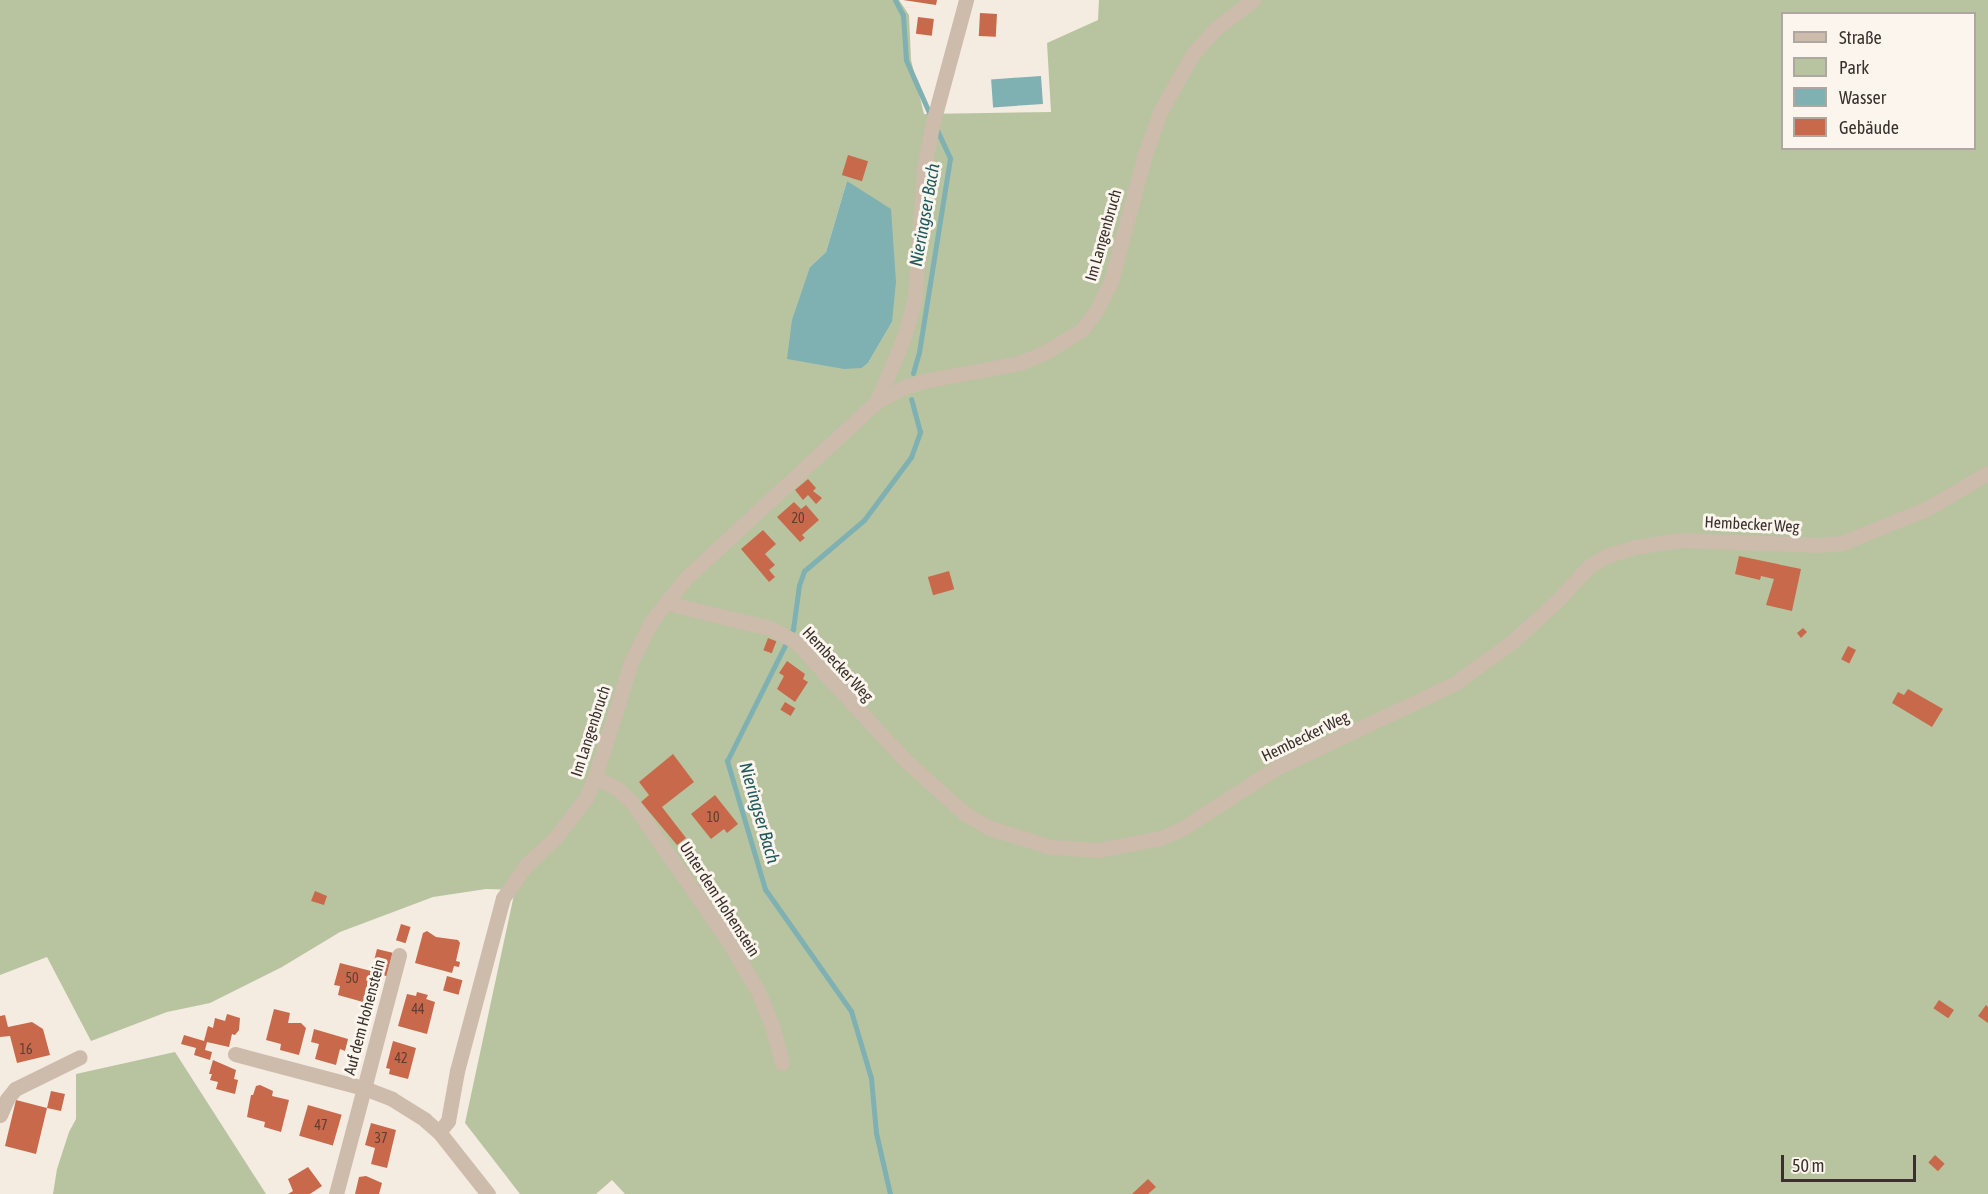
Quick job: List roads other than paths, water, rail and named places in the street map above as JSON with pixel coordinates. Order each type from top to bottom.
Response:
[{"type":"street","name":"Im Langenbruch","points":[[877,401],[904,337],[915,298],[924,168],[932,126],[966,0]]},
{"type":"street","name":"Im Langenbruch","points":[[440,1132],[448,1121],[457,1071],[503,898],[525,866],[572,819],[596,777],[631,662],[651,622],[685,579],[877,401],[904,387],[929,380],[1019,363],[1044,353],[1082,330],[1097,309],[1111,281],[1145,154],[1160,112],[1192,55],[1216,28],[1253,0]]},
{"type":"street","name":"Hembecker Weg","points":[[667,600],[679,606],[781,633],[796,642],[905,760],[964,813],[987,827],[1006,835],[1052,847],[1099,850],[1161,838],[1183,828],[1275,768],[1323,744],[1414,705],[1474,672],[1536,622],[1588,567],[1606,556],[1681,540],[1819,545],[1842,543],[1928,508],[1988,472]]},
{"type":"street","name":"Unter dem Hohenstein","points":[[596,777],[619,790],[631,801],[725,936],[758,991],[772,1026],[782,1063]]},
{"type":"street","name":"Auf dem Hohenstein","points":[[336,1194],[399,956]]},
{"type":"street","name":"Auf dem Hohenstein","points":[[235,1054],[364,1088],[410,1108],[440,1132],[488,1194]]},
{"type":"street","points":[[0,1115],[7,1098],[15,1089],[80,1058]]},
{"type":"water","points":[[1041,76],[1043,104],[993,107],[991,79]]},
{"type":"water","points":[[847,181],[891,209],[896,282],[892,322],[868,363],[862,368],[844,369],[787,359],[792,320],[810,267],[826,252]]},
{"type":"waterway","name":"Nieringser Bach","points":[[895,0],[903,15],[906,60],[931,117]]},
{"type":"waterway","name":"Nieringser Bach","points":[[913,373],[919,352],[950,158],[936,128]]},
{"type":"waterway","name":"Nieringser Bach","points":[[890,1194],[876,1133],[871,1078],[851,1011],[765,889],[727,761],[793,629],[799,585],[804,571],[864,520],[911,457],[920,432],[911,399]]}]
